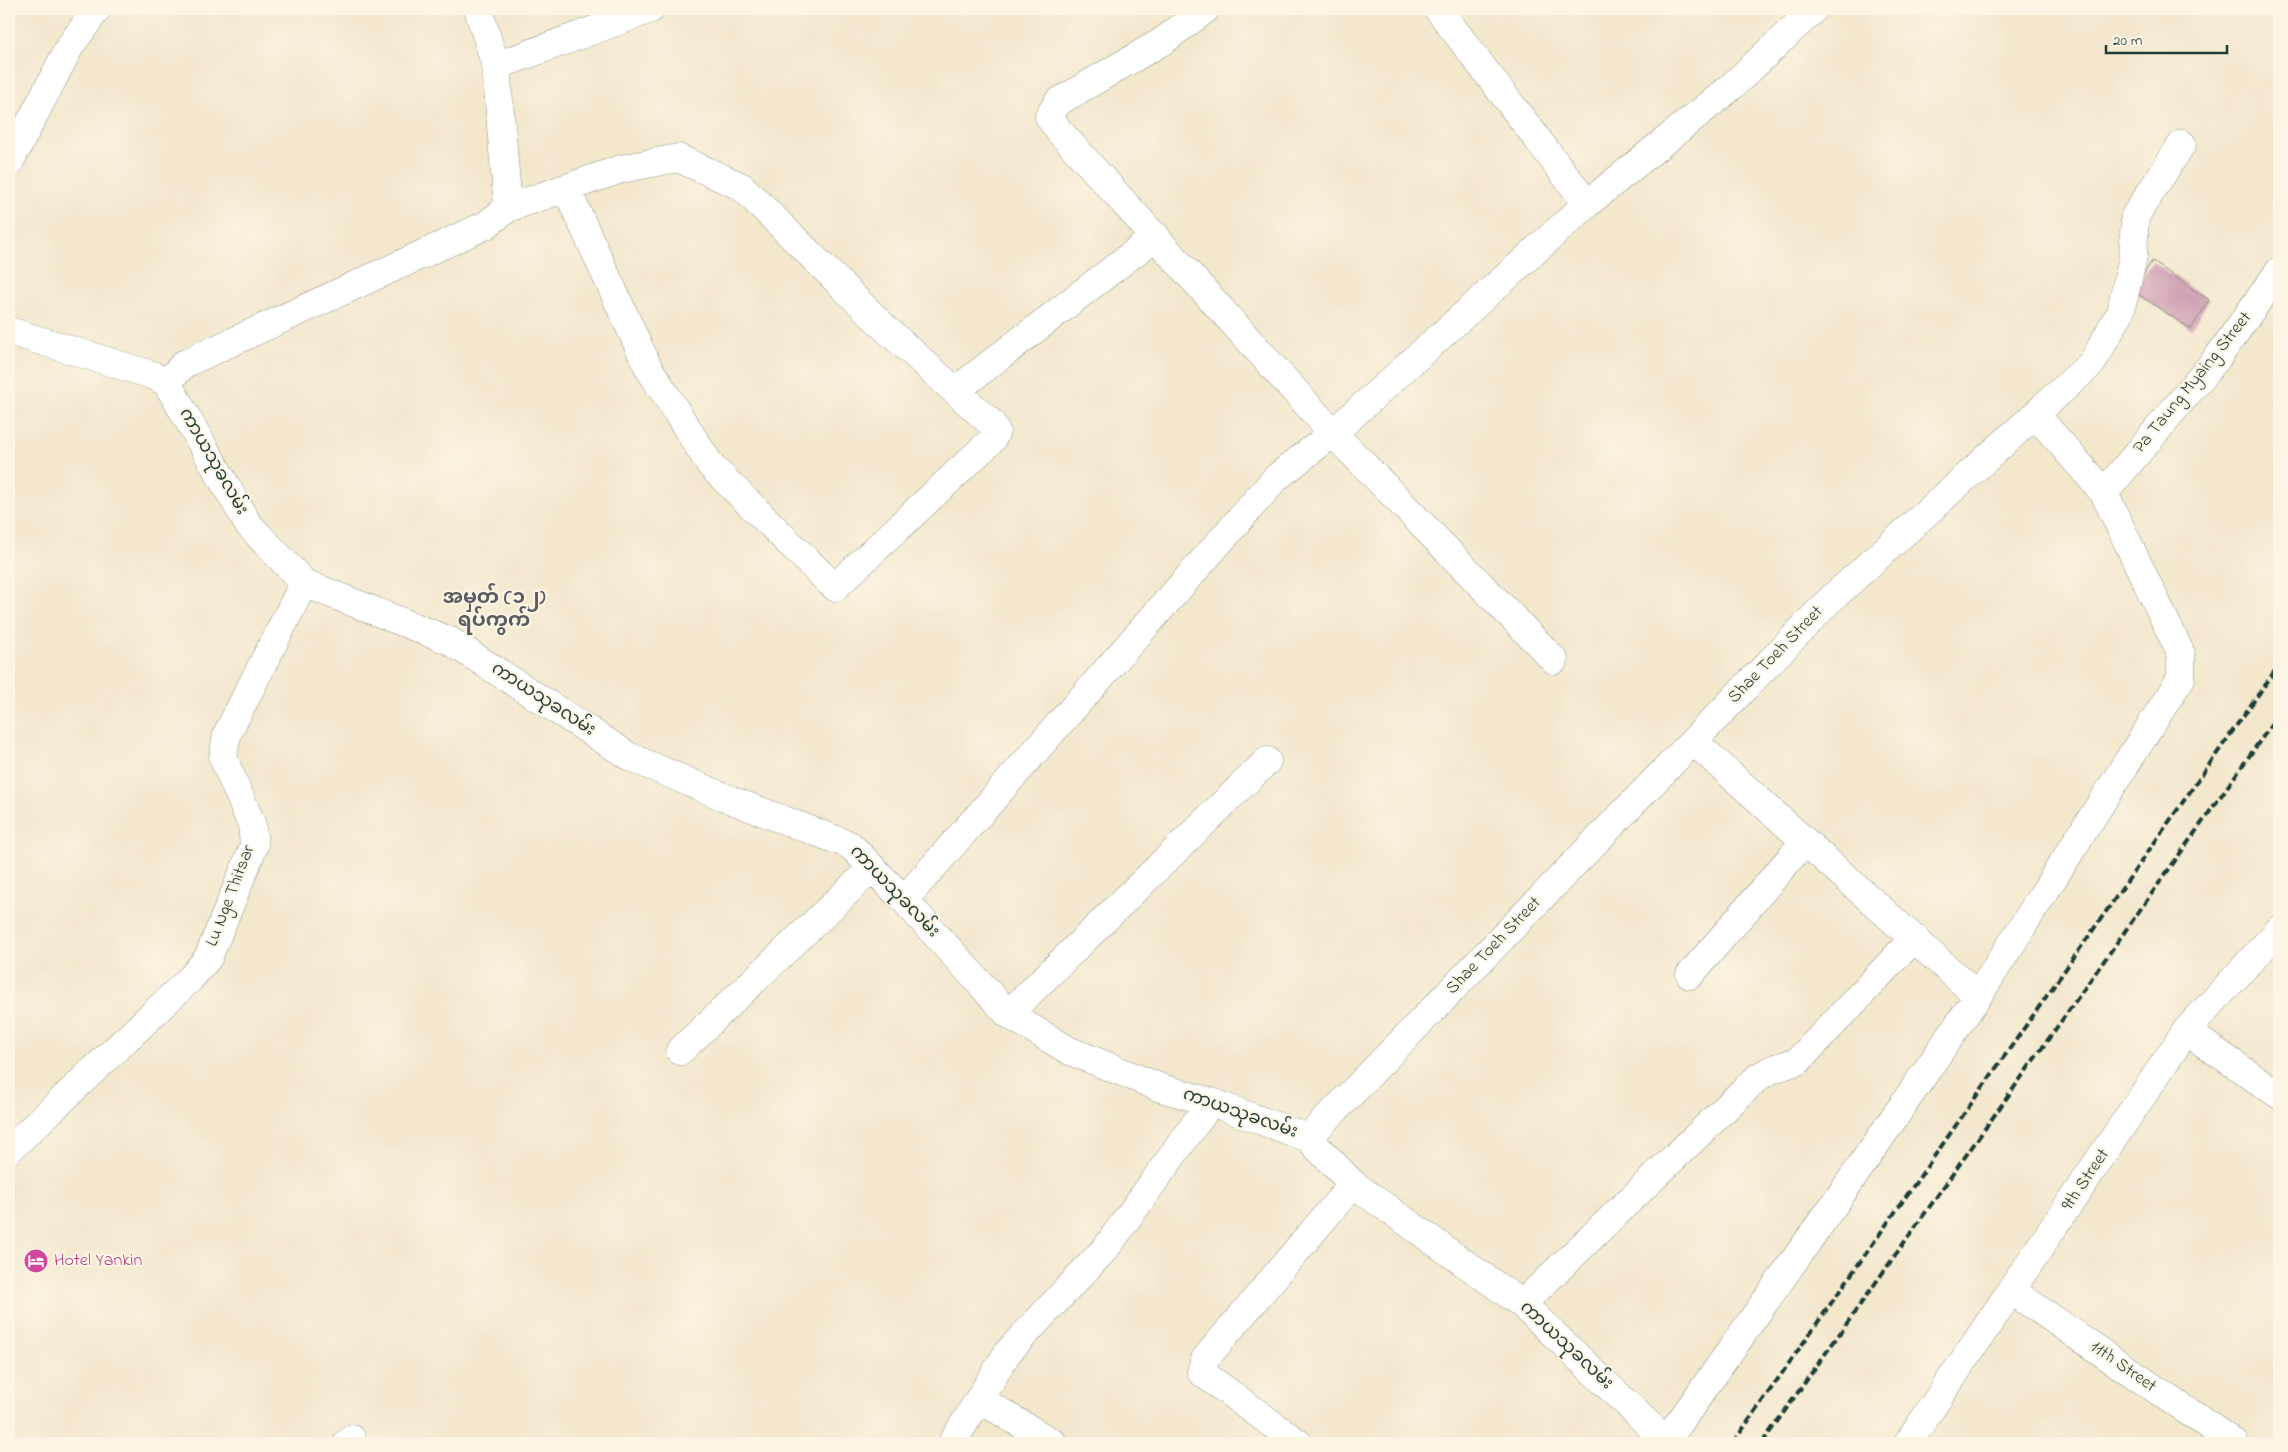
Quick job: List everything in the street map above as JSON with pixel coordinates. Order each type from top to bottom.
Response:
[{"type":"street","points":[[9,163],[70,46],[97,9]]},
{"type":"street","points":[[478,9],[496,66],[508,208]]},
{"type":"street","points":[[496,66],[650,9]]},
{"type":"street","points":[[1206,9],[1163,41],[1058,102],[1049,117],[1060,132],[1333,433],[1554,660]]},
{"type":"street","points":[[1438,9],[1587,204]]},
{"type":"street","points":[[904,900],[1276,478],[1333,433],[1587,204],[1730,88],[1814,9]]},
{"type":"street","name":"Shae Toeh Street","points":[[1308,1138],[1830,600],[2092,363],[2120,314],[2133,257],[2135,216],[2182,144]]},
{"type":"street","points":[[9,331],[152,375],[167,383],[184,364],[486,225],[508,208],[621,168],[678,158],[742,187],[885,328],[992,424],[996,432],[992,440],[835,587],[711,466],[648,367],[566,188]]},
{"type":"street","points":[[955,391],[1156,236]]},
{"type":"street","name":"Pa Taung Myaing Street","points":[[2104,493],[2218,356],[2279,271]]},
{"type":"street","name":"ကာယသုခလမ်း","points":[[167,383],[248,524],[304,583],[450,641],[630,756],[731,800],[850,845],[904,900],[1008,1014],[1068,1050],[1162,1088],[1211,1102],[1308,1138],[1353,1184],[1522,1304],[1666,1442]]},
{"type":"street","points":[[1666,1442],[1848,1186],[1978,996],[2181,678],[2182,654],[2104,493],[2036,415]]},
{"type":"street","name":"Lu Nge Thitsar","points":[[9,1150],[190,979],[208,958],[254,846],[252,825],[223,758],[227,734],[304,583]]},
{"type":"street","points":[[1693,741],[1978,996]]},
{"type":"street","points":[[1008,1014],[1267,761]]},
{"type":"street","points":[[1690,975],[1805,841]]},
{"type":"street","points":[[680,1051],[872,868]]},
{"type":"street","name":"9th Street","points":[[1908,1443],[2186,1031],[2279,930]]},
{"type":"street","points":[[1522,1304],[1758,1077],[1773,1069],[1798,1062],[1914,938]]},
{"type":"street","points":[[2186,1031],[2279,1095]]},
{"type":"street","points":[[952,1443],[1008,1352],[1106,1248],[1211,1102]]},
{"type":"street","points":[[1298,1443],[1201,1372],[1205,1359],[1353,1184]]},
{"type":"street","name":"11th Street","points":[[2012,1290],[2234,1443]]},
{"type":"street","points":[[979,1399],[1053,1443]]},
{"type":"building","points":[[2152,261],[2209,300],[2191,329],[2133,291]]},
{"type":"railway","points":[[1733,1443],[2279,665]]},
{"type":"railway","points":[[1762,1443],[2279,714]]},
{"type":"place","name":"Hotel Yankin","points":[[36,1261]]},
{"type":"district","name":"အမှတ် (၁၂) ရပ်ကွက်","points":[[494,610]]}]
